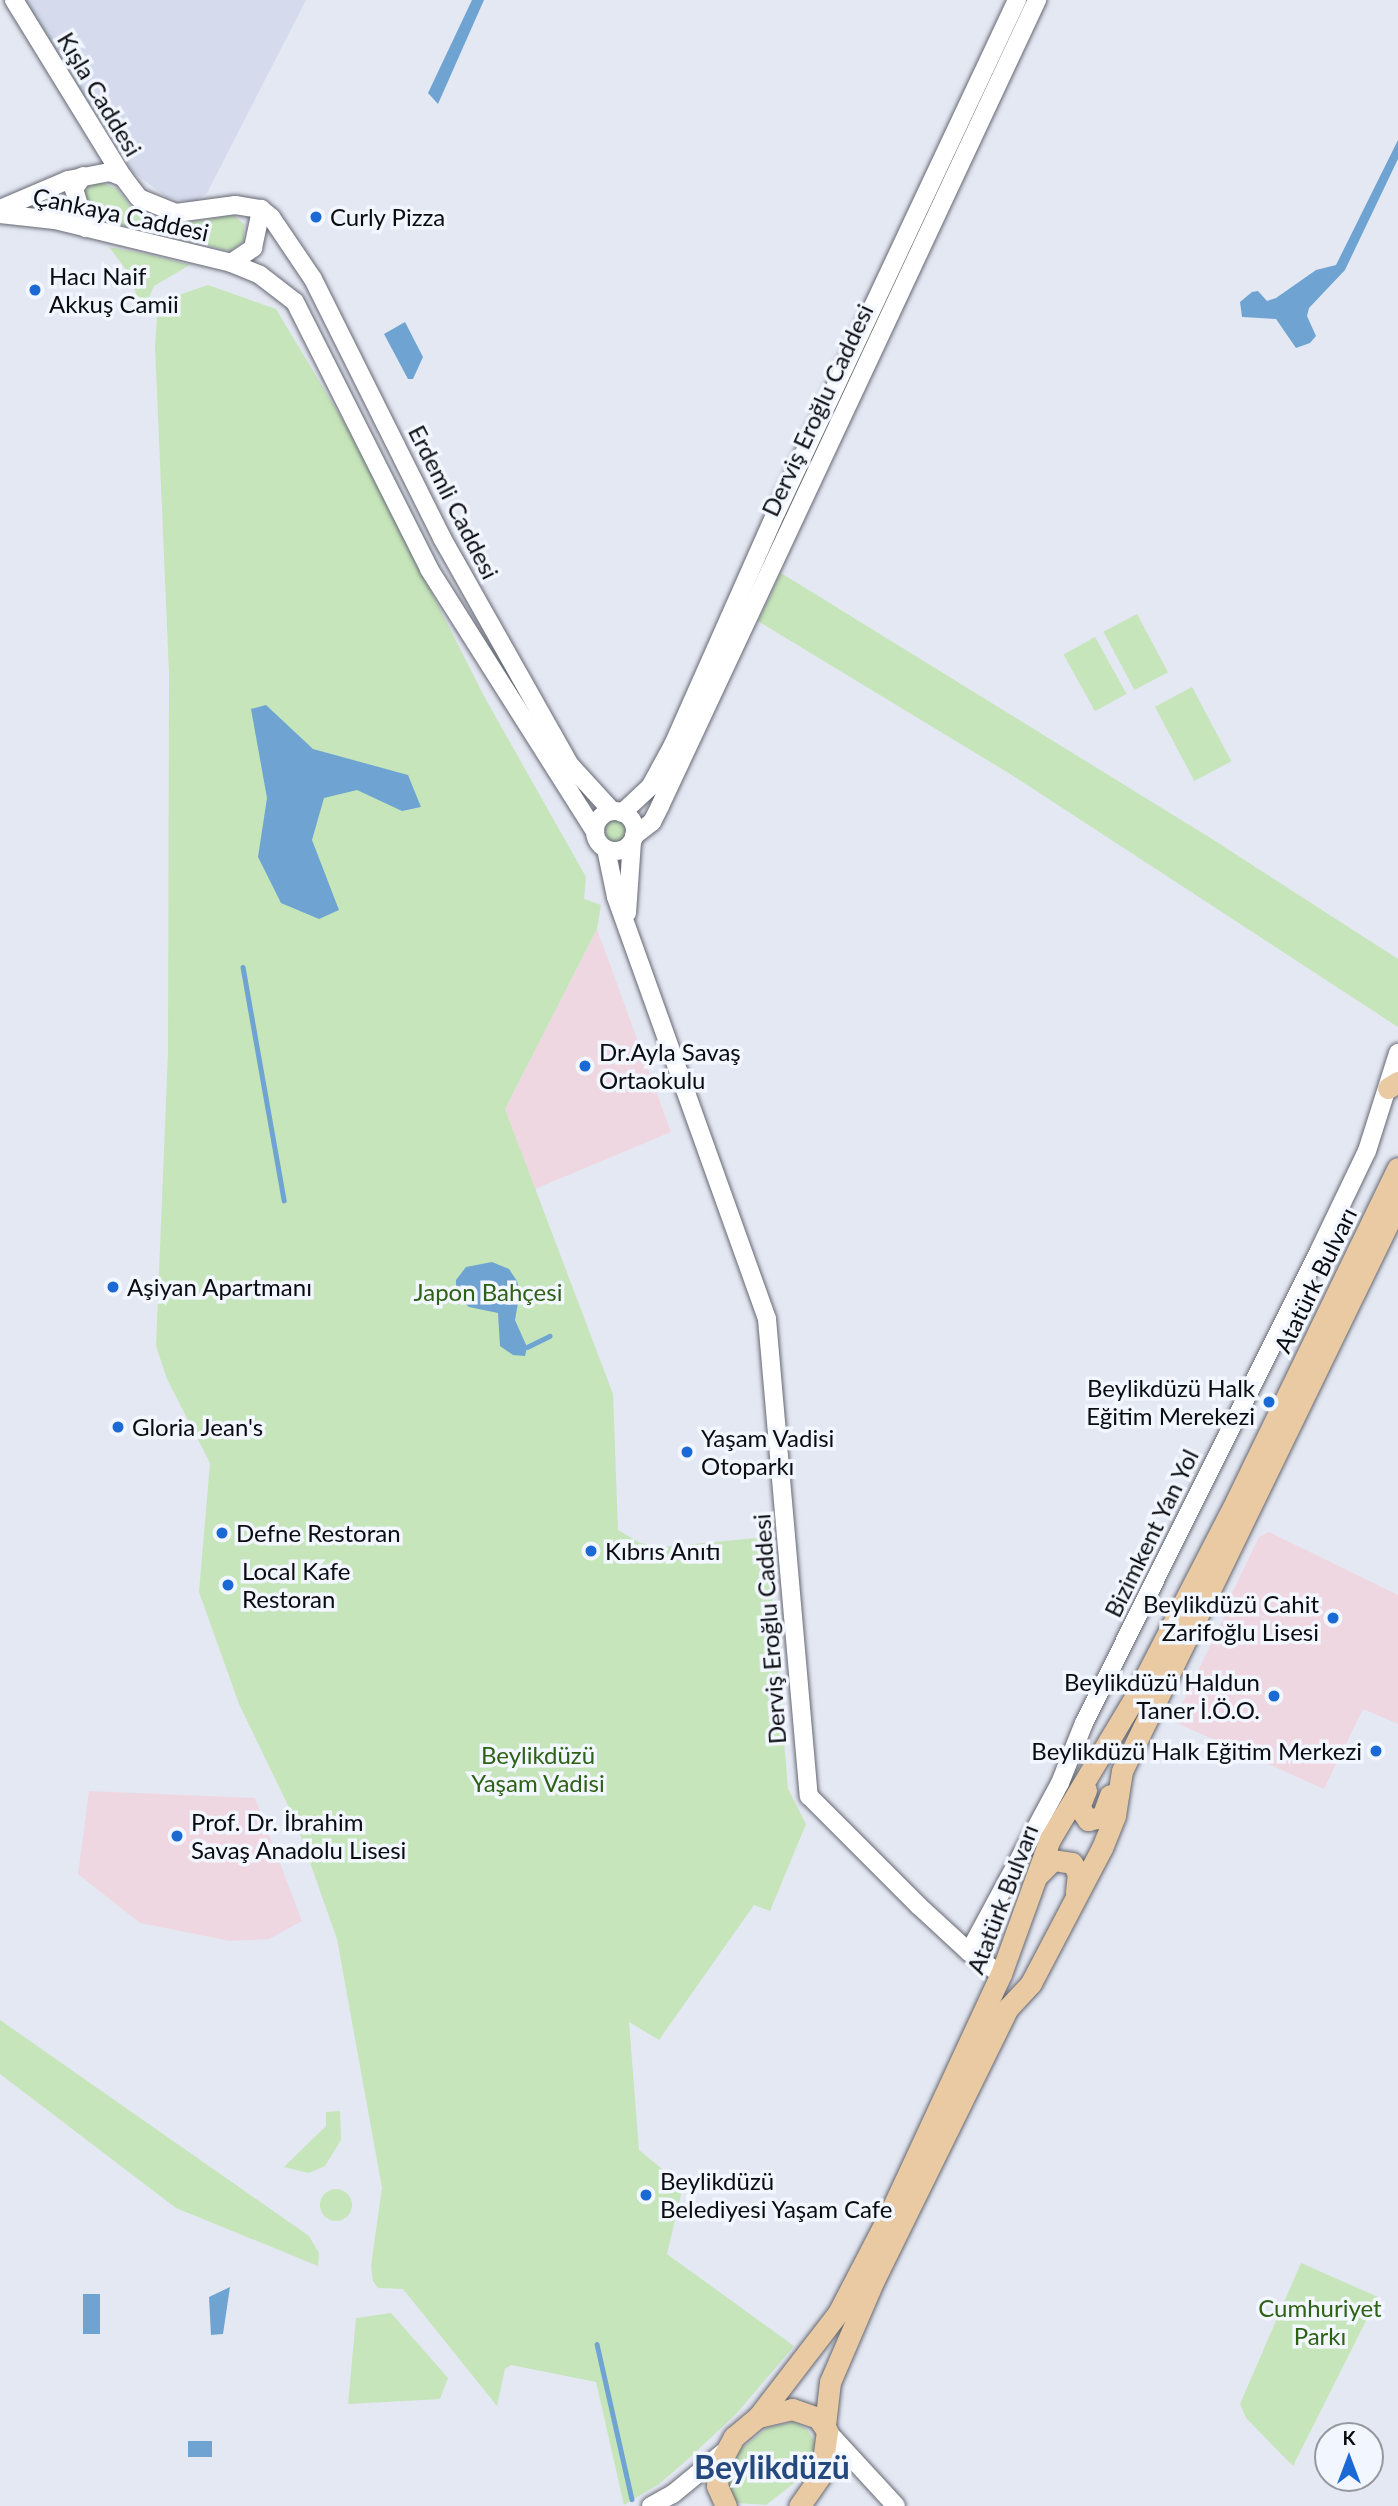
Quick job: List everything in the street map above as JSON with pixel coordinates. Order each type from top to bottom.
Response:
[{"type":"main road","name":"Kışla Caddesi","points":[[14,0],[122,177],[139,198],[176,213],[235,205],[261,209]]},
{"type":"main road","name":"Derviş Eroğlu Caddesi","points":[[617,812],[650,787],[673,745],[738,615],[876,323],[1019,10],[1037,0]]},
{"type":"main road","points":[[0,212],[83,176],[110,172],[122,177]]},
{"type":"main road","points":[[83,176],[74,189],[86,228]]},
{"type":"main road","points":[[231,262],[253,248],[261,209]]},
{"type":"main road","name":"Erdemli Caddesi","points":[[261,209],[313,279],[442,538],[570,765],[617,812]]},
{"type":"main road","name":"Çankaya Caddesi","points":[[0,212],[86,228],[231,262]]},
{"type":"main road","name":"Erdemli Caddesi","points":[[231,262],[260,275],[295,302],[429,569],[595,831]]},
{"type":"main road","name":"Derviş Eroğlu Caddesi","points":[[633,839],[652,822],[660,806],[738,615]]},
{"type":"main road","points":[[629,927],[633,839],[632,822],[617,812],[599,820],[595,831],[606,849],[621,850],[633,839]]},
{"type":"main road","name":"Derviş Eroğlu Caddesi","points":[[606,849],[616,897],[629,927],[770,1334],[806,1786],[819,1807],[969,1952],[1001,1973]]},
{"type":"main road","name":"Bizimkent Yan Yol","points":[[969,1952],[1060,1783],[1090,1711],[1367,1151],[1393,1085],[1398,1054]]},
{"type":"main road","points":[[1395,1186],[1398,1154]]},
{"type":"main road","name":"Atatürk Bulvarı","points":[[758,2417],[777,2387],[825,2333],[850,2292],[1001,1973],[1050,1839],[1096,1762],[1236,1501],[1395,1186]]},
{"type":"main road","name":"Atatürk Bulvarı","points":[[799,2506],[821,2475],[830,2382],[873,2283],[1008,2008],[1031,1983],[1111,1826],[1122,1771],[1395,1186]]},
{"type":"main road","points":[[1096,1762],[1079,1807],[1088,1819],[1102,1817],[1122,1771]]},
{"type":"main road","points":[[1034,1887],[1047,1863],[1067,1860],[1078,1873],[1076,1895]]},
{"type":"main road","points":[[651,2506],[673,2494],[724,2452],[734,2437],[758,2417],[792,2409],[818,2418],[896,2506]]},
{"type":"main road","points":[[724,2452],[717,2486],[726,2506]]},
{"type":"shaded area","points":[[24,0],[306,0],[207,193],[193,203],[166,197],[132,171]]},
{"type":"shaded area","name":"Dr.Ayla Savaş Ortaokulu","points":[[597,929],[671,1132],[535,1189],[505,1109]]},
{"type":"shaded area","points":[[1269,1532],[1398,1595],[1398,1724],[1363,1709],[1324,1789],[1179,1724],[1177,1714],[1231,1603],[1281,1626],[1229,1599],[1259,1537]]},
{"type":"shaded area","name":"Prof. Dr. İbrahim Savaş Anadolu Lisesi","points":[[89,1791],[255,1798],[302,1921],[269,1939],[230,1941],[140,1923],[78,1874]]},
{"type":"green space","points":[[100,182],[117,189],[133,210],[158,221],[183,224],[233,215],[244,224],[244,240],[231,251],[92,218],[83,197],[90,186]]},
{"type":"green space","points":[[109,247],[190,265],[154,286],[142,313],[130,275]]},
{"type":"green space","name":"Beylikdüzü Yaşam Vadisi","points":[[208,285],[276,309],[351,434],[485,698],[586,877],[584,899],[601,905],[597,929],[505,1109],[613,1394],[618,1530],[640,1543],[662,1547],[767,1537],[788,1789],[806,1824],[770,1911],[754,1905],[659,2040],[629,2022],[639,2150],[683,2186],[667,2254],[794,2346],[736,2414],[687,2460],[659,2484],[624,2505],[596,2382],[511,2365],[505,2369],[497,2406],[403,2289],[378,2288],[373,2281],[371,2266],[382,2188],[337,1939],[295,1820],[239,1704],[199,1592],[210,1463],[167,1379],[156,1346],[168,1052],[169,673],[155,346],[157,317],[173,297]]},
{"type":"green space","points":[[781,573],[1212,839],[1398,959],[1398,1027],[1015,777],[758,621]]},
{"type":"green space","points":[[1137,614],[1168,672],[1134,690],[1103,632]]},
{"type":"green space","points":[[1095,637],[1127,694],[1095,711],[1064,654]]},
{"type":"green space","points":[[1192,687],[1231,761],[1194,781],[1155,707]]},
{"type":"green space","points":[[617,818],[626,821],[629,830],[626,839],[617,842],[608,839],[605,830],[608,821]]},
{"type":"green space","points":[[0,2020],[309,2236],[319,2253],[318,2266],[176,2208],[0,2074]]},
{"type":"green space","points":[[340,2111],[341,2140],[325,2166],[309,2173],[284,2167],[326,2126],[326,2112]]},
{"type":"green space","points":[[336,2189],[347,2194],[352,2205],[347,2216],[336,2221],[325,2216],[320,2205],[325,2194]]},
{"type":"green space","name":"Cumhuriyet Parkı","points":[[1301,2263],[1378,2297],[1293,2466],[1246,2418],[1240,2404]]},
{"type":"green space","points":[[391,2313],[448,2378],[440,2399],[348,2404],[356,2318]]},
{"type":"green space","points":[[793,2422],[807,2429],[815,2442],[813,2463],[806,2474],[766,2505],[736,2503],[728,2494],[726,2473],[741,2449],[767,2428]]},
{"type":"water","points":[[472,0],[484,0],[438,104],[428,93]]},
{"type":"water","points":[[1398,140],[1398,159],[1345,270],[1309,308],[1307,316],[1316,336],[1310,343],[1296,348],[1276,319],[1242,317],[1240,302],[1252,292],[1258,291],[1267,301],[1276,298],[1316,270],[1336,265]]},
{"type":"water","points":[[405,322],[423,357],[413,379],[408,379],[384,334]]},
{"type":"water","points":[[266,705],[313,749],[408,775],[421,807],[402,811],[357,790],[324,798],[312,840],[339,910],[319,919],[281,903],[258,857],[267,798],[251,709]]},
{"type":"water","points":[[492,1262],[509,1269],[517,1281],[520,1292],[515,1320],[527,1347],[525,1356],[513,1355],[500,1346],[498,1313],[469,1307],[456,1296],[456,1280],[466,1267]]},
{"type":"water","points":[[230,2287],[223,2334],[211,2335],[209,2297]]},
{"type":"water","points":[[83,2294],[100,2294],[100,2334],[83,2334]]},
{"type":"water","points":[[188,2441],[212,2441],[212,2457],[188,2457]]},
{"type":"waterway","points":[[243,967],[284,1200]]},
{"type":"waterway","points":[[527,1347],[550,1336]]},
{"type":"waterway","points":[[597,2344],[632,2499]]},
{"type":"place","name":"Curly Pizza","points":[[316,217]]},
{"type":"place","name":"Hacı Naif Akkuş Camii","points":[[35,290]]},
{"type":"place","name":"Dr.Ayla Savaş Ortaokulu","points":[[585,1066]]},
{"type":"place","name":"Aşiyan Apartmanı","points":[[113,1287]]},
{"type":"place","name":"Beylikdüzü Halk Eğitim Merekezi","points":[[1269,1402]]},
{"type":"place","name":"Gloria Jean's","points":[[118,1427]]},
{"type":"place","name":"Yaşam Vadisi Otoparkı","points":[[687,1452]]},
{"type":"place","name":"Defne Restoran","points":[[222,1533]]},
{"type":"place","name":"Kıbrıs Anıtı","points":[[591,1551]]},
{"type":"place","name":"Local Kafe Restoran","points":[[228,1585]]},
{"type":"place","name":"Beylikdüzü Cahit Zarifoğlu Lisesi","points":[[1333,1618]]},
{"type":"place","name":"Beylikdüzü Haldun Taner İ.Ö.O.","points":[[1274,1696]]},
{"type":"place","name":"Beylikdüzü Halk Eğitim Merkezi","points":[[1376,1751]]},
{"type":"place","name":"Prof. Dr. İbrahim Savaş Anadolu Lisesi","points":[[177,1836]]},
{"type":"place","name":"Beylikdüzü Belediyesi Yaşam Cafe","points":[[646,2195]]},
{"type":"district","name":"Beylikdüzü","points":[[772,2467]]},
{"type":"park label","name":"Japon Bahçesi","points":[[488,1292]]}]
